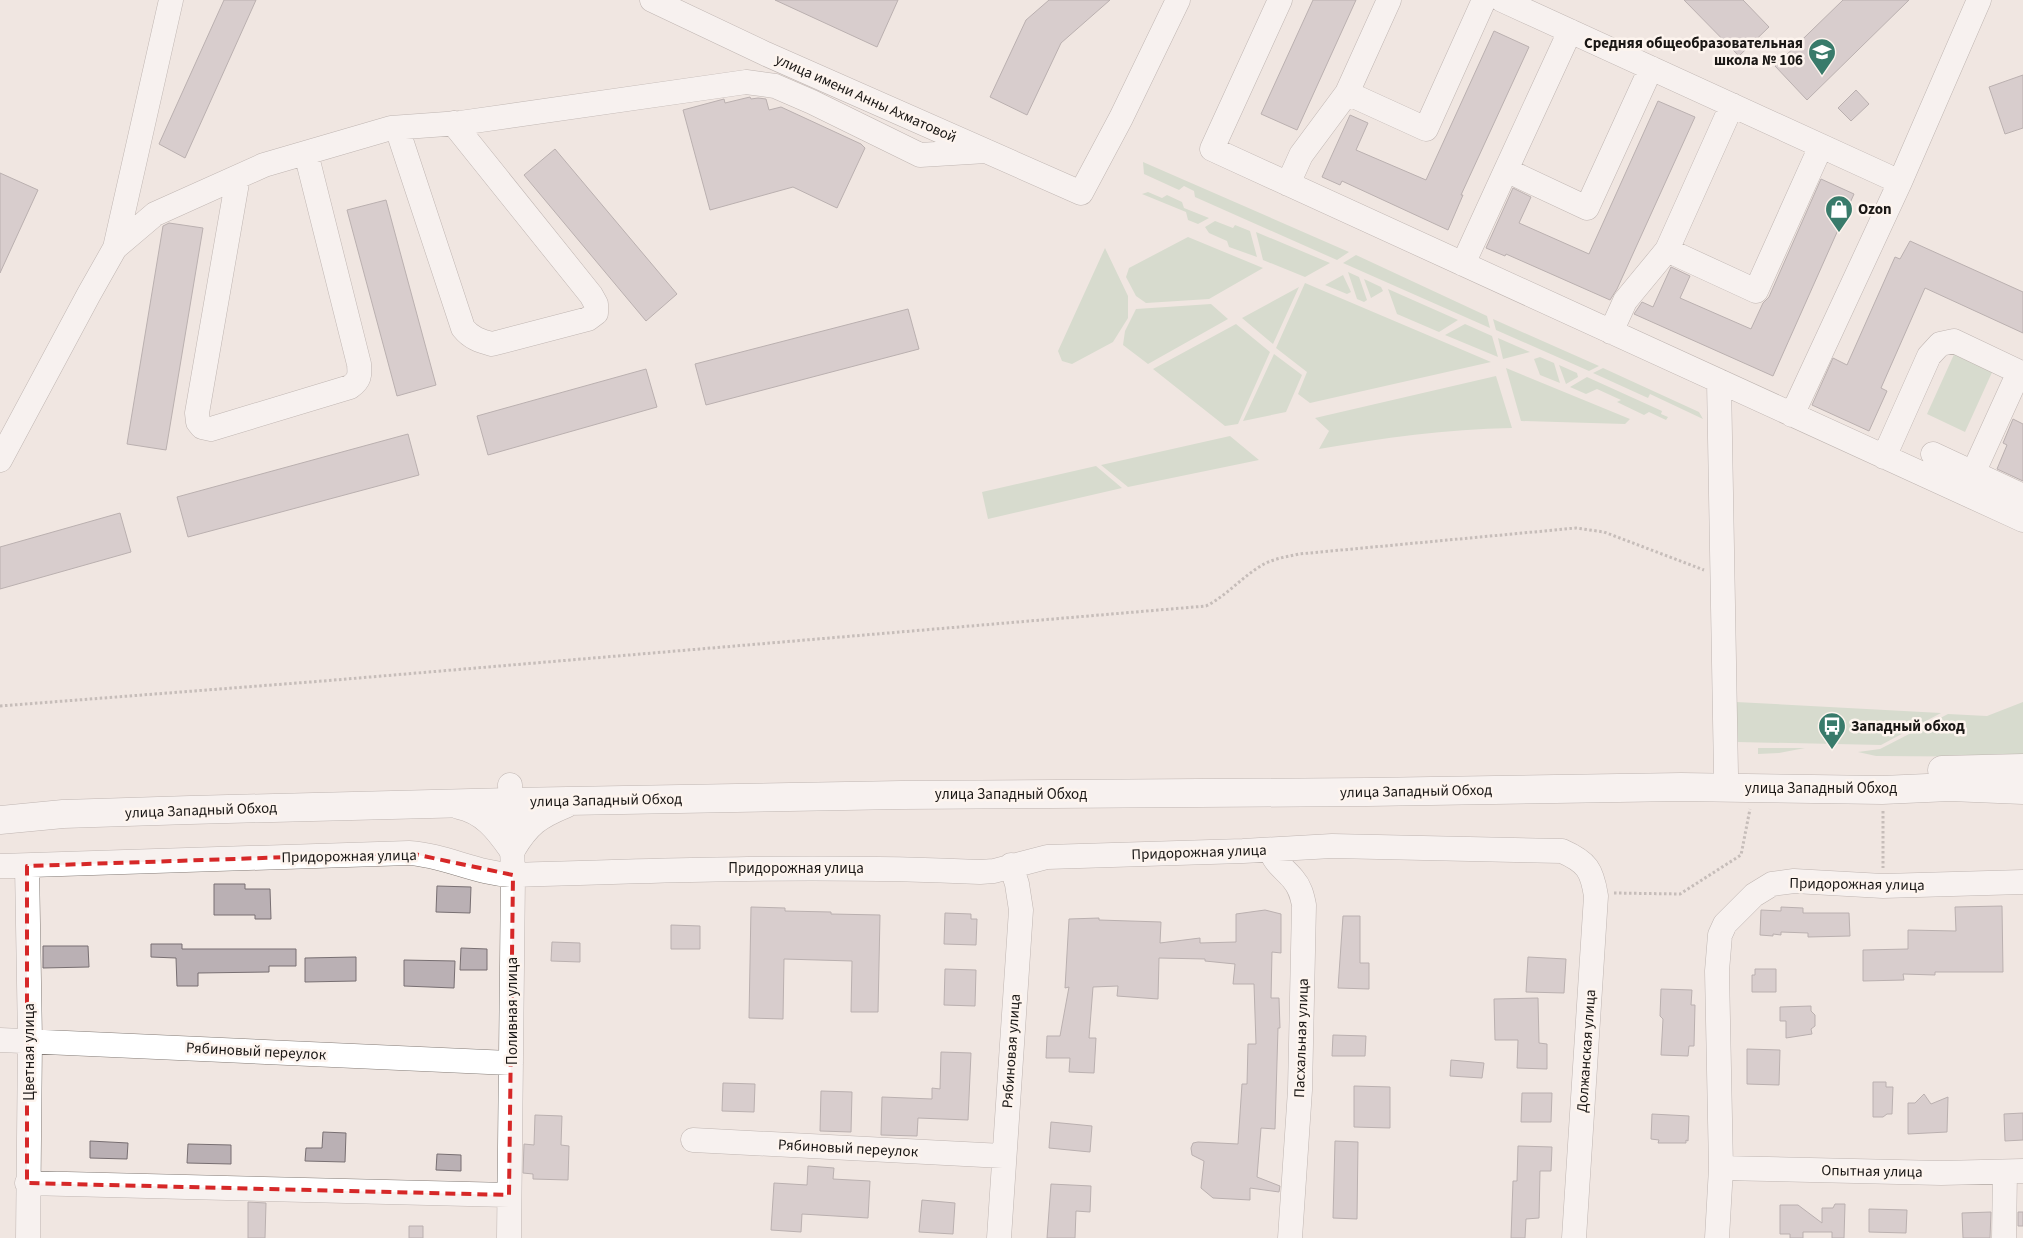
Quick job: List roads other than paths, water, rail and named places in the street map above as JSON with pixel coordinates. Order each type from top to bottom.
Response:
[{"type":"highway","name":"улица Западный Обход","points":[[0,802],[61,797],[191,792],[510,793],[1882,772],[2023,768]]},
{"type":"highway","name":"улица Западный Обход","points":[[0,820],[73,813],[448,803],[510,793],[575,800],[1681,787],[1882,790],[1950,787],[2023,790]]},
{"type":"highway","points":[[512,862],[527,826],[537,817],[575,800]]},
{"type":"highway","points":[[448,803],[469,807],[480,812],[492,822],[512,862]]},
{"type":"street","points":[[0,460],[115,248],[172,0]]},
{"type":"street","name":"улица имени Анны Ахматовой","points":[[652,0],[766,54],[1081,193],[1121,118],[1178,0]]},
{"type":"street","points":[[1280,0],[1212,149],[1884,457],[1969,483],[2023,496]]},
{"type":"street","points":[[1288,184],[1301,155],[1347,93],[1389,0]]},
{"type":"street","points":[[1347,93],[1426,129],[1484,0]]},
{"type":"street","points":[[1502,0],[1900,182]]},
{"type":"street","points":[[1792,415],[1900,182],[1979,0]]},
{"type":"street","points":[[1463,264],[1570,31]]},
{"type":"street","points":[[1506,170],[1587,208],[1651,68]]},
{"type":"street","points":[[115,248],[155,214],[238,176],[264,165],[397,128],[453,123],[746,82],[775,86],[920,155],[986,151]]},
{"type":"street","points":[[1611,332],[1625,301],[1667,250],[1732,105]]},
{"type":"street","points":[[397,128],[463,328],[468,335],[492,344],[588,319],[596,313],[596,304],[591,295],[453,123]]},
{"type":"street","points":[[1667,250],[1756,291],[1821,146]]},
{"type":"street","points":[[238,176],[197,413],[198,422],[202,427],[211,430],[350,387],[358,382],[360,374],[359,364],[306,153]]},
{"type":"street","points":[[1884,457],[1929,356],[1940,344],[1954,341],[2019,372],[2017,391],[1969,483]]},
{"type":"street","points":[[1719,381],[1726,774]]},
{"type":"street","points":[[1933,454],[1969,483],[2023,520]]},
{"type":"street","name":"Поливная улица","points":[[509,1238],[512,862],[510,793]]},
{"type":"street","name":"Придорожная улица","points":[[0,866],[409,854],[434,857],[486,873],[512,862],[744,868],[894,868],[980,872],[994,871],[1047,857],[1271,850],[1332,846],[1562,851],[1577,858],[1587,866]]},
{"type":"street","name":"Пасхальная улица","points":[[1271,850],[1275,860],[1294,880],[1301,891],[1304,905],[1300,1090],[1290,1238]]},
{"type":"street","name":"Цветная улица","points":[[27,866],[30,1040],[27,1183],[28,1238]]},
{"type":"street","name":"Рябиновая улица","points":[[999,1238],[1021,910],[1017,884],[1011,866]]},
{"type":"street","name":"Должанская улица","points":[[1574,1238],[1595,893],[1594,880],[1587,866]]},
{"type":"street","name":"Придорожная улица","points":[[1721,1168],[1717,971],[1720,935],[1725,924],[1754,895],[1772,884],[1794,881],[1884,886],[2023,882]]},
{"type":"street","name":"Рябиновый переулок","points":[[0,1040],[511,1063]]},
{"type":"street","name":"Рябиновый переулок","points":[[693,1140],[1003,1156]]},
{"type":"street","points":[[1717,1238],[1721,1168]]},
{"type":"street","name":"Опытная улица","points":[[1721,1168],[1941,1173],[2014,1172]]},
{"type":"street","points":[[2004,1238],[2014,1172]]},
{"type":"street","points":[[27,1183],[509,1194]]},
{"type":"place","name":"Средняя общеобразовательная школа № 106","points":[[1822,76]]},
{"type":"place","name":"Ozon","points":[[1839,233]]},
{"type":"place","name":"Западный обход","points":[[1832,750]]}]
